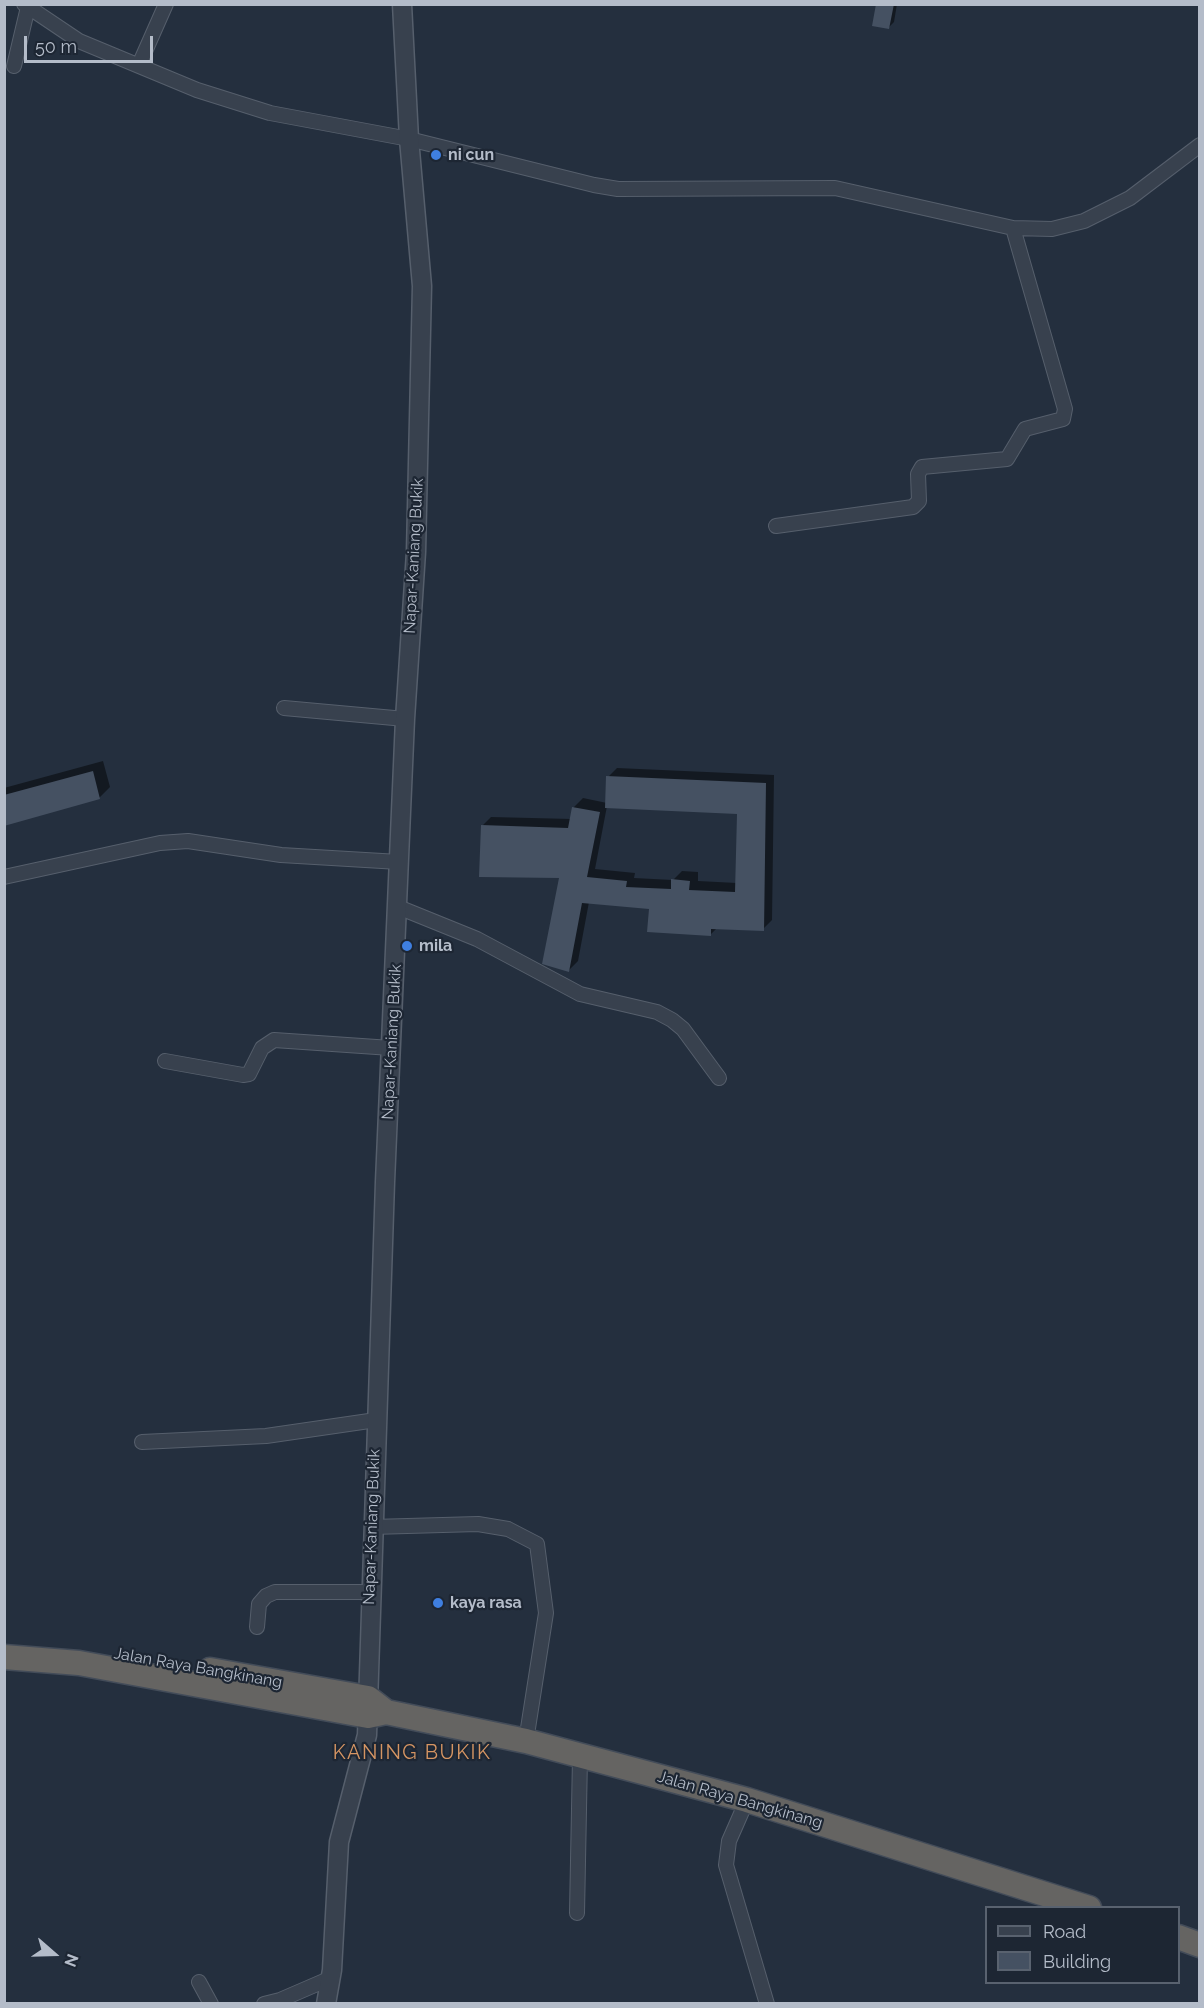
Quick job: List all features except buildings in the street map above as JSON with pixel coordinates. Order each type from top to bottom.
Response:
[{"type":"highway","name":"Jalan Raya Bangkinang","points":[[4,1641],[81,1648],[526,1741],[747,1800],[1083,1906]]},
{"type":"highway","name":"Jalan Raya Bangkinang","points":[[4,1657],[80,1663],[374,1709]]},
{"type":"highway","points":[[1180,1937],[1200,1945]]},
{"type":"street","points":[[139,65],[166,4]]},
{"type":"street","name":"Napar-Kaniang Bukik","points":[[326,2004],[331,1978],[339,1842],[374,1709],[370,1592],[372,1527],[405,719],[416,552],[422,375],[422,266],[410,139],[402,4]]},
{"type":"street","points":[[14,66],[26,6],[80,41],[197,90],[270,113],[410,139],[594,185],[642,189],[811,186],[835,188],[1012,228],[1052,229],[1084,221],[1130,198],[1197,152]]},
{"type":"street","points":[[776,526],[913,507],[919,501],[918,474],[922,467],[1007,459],[1025,429],[1063,419],[1065,409],[1012,228]]},
{"type":"street","points":[[284,708],[405,719]]},
{"type":"street","points":[[4,877],[160,843],[188,841],[281,855],[399,862]]},
{"type":"street","points":[[398,907],[477,939],[580,994],[665,1016],[683,1029],[719,1078]]},
{"type":"street","points":[[165,1061],[243,1075],[249,1074],[262,1048],[274,1040],[391,1048]]},
{"type":"street","points":[[142,1442],[266,1436],[376,1420]]},
{"type":"street","points":[[372,1527],[478,1524],[508,1529],[537,1544],[546,1613],[526,1741]]},
{"type":"street","points":[[257,1627],[260,1604],[266,1596],[274,1592],[370,1592]]},
{"type":"street","points":[[577,1913],[580,1757]]},
{"type":"street","points":[[747,1800],[729,1841],[726,1865],[767,2004]]},
{"type":"street","points":[[264,2004],[280,2000],[331,1978]]},
{"type":"street","points":[[199,1982],[211,2004]]},
{"type":"place","name":"ni cun","points":[[436,155]]},
{"type":"place","name":"mila","points":[[407,946]]},
{"type":"place","name":"kaya rasa","points":[[438,1603]]},
{"type":"district","name":"KANING BUKIK","points":[[412,1753]]}]
